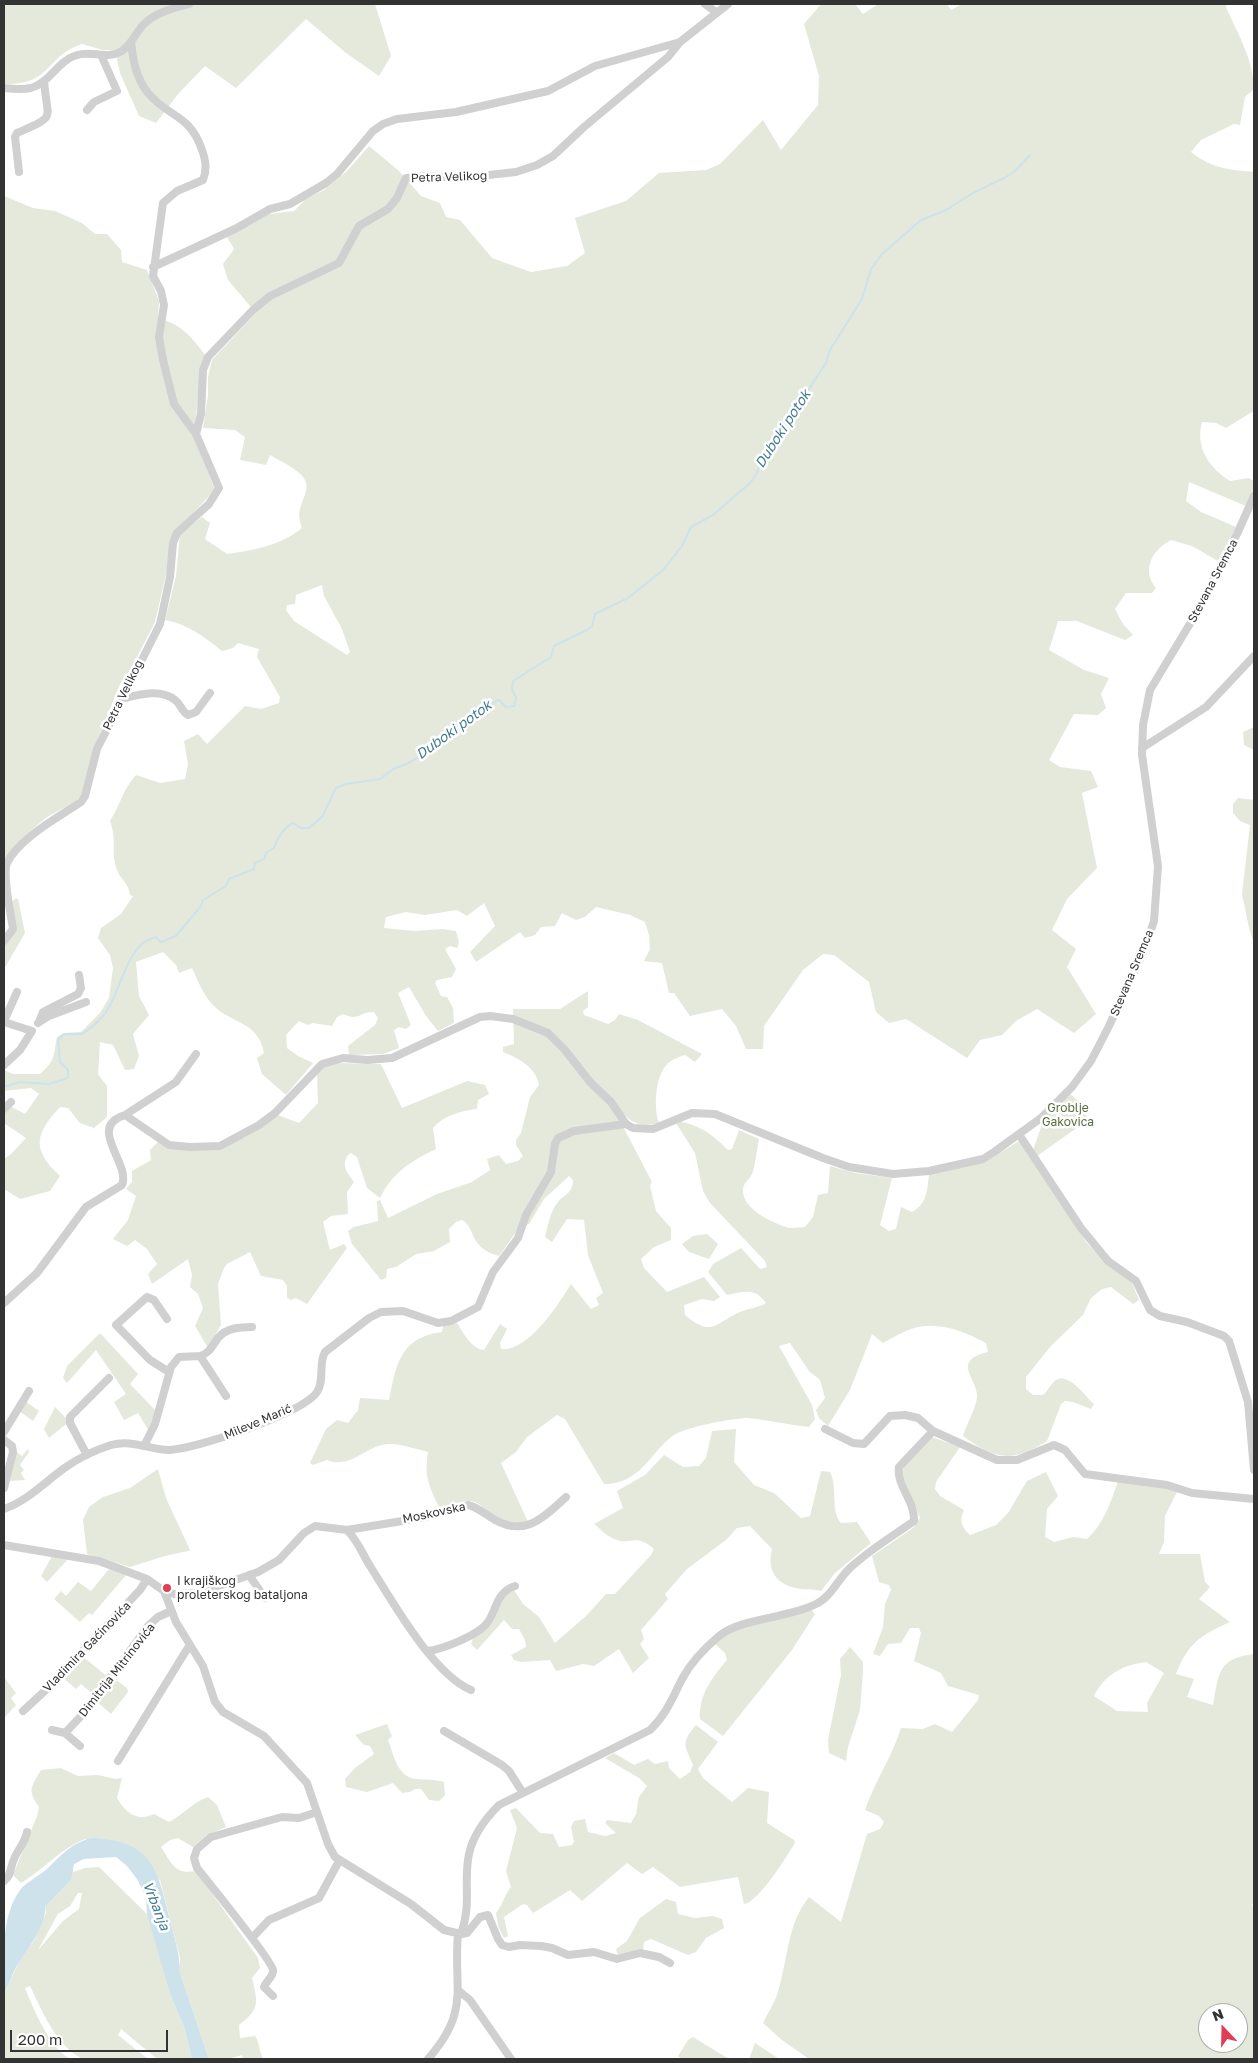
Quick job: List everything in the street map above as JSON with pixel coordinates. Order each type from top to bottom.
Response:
[{"type":"street","points":[[4,88],[31,88],[44,80],[68,57],[82,53],[101,55],[120,52],[131,42],[144,24],[153,17],[170,9],[190,4]]},
{"type":"street","points":[[705,4],[716,12]]},
{"type":"street","name":"Petra Velikog","points":[[196,434],[200,414],[203,370],[208,357],[253,310],[270,296],[339,263],[359,226],[388,209],[397,198],[406,178],[471,177],[516,172],[537,165],[564,147],[584,127],[668,57],[680,42],[728,4]]},
{"type":"street","name":"Petra Velikog","points":[[4,941],[13,929],[6,876],[7,864],[40,827],[81,802],[88,786],[97,749],[160,624],[170,577],[173,542],[177,533],[209,504],[219,488],[196,434],[174,404],[159,337],[164,305],[161,292],[153,276],[163,203],[177,191],[203,180],[206,166],[200,142],[192,128],[161,107],[146,91],[134,67],[131,42]]},
{"type":"street","name":"Petra Velikog","points":[[153,267],[235,229],[270,209],[290,204],[326,182],[337,174],[373,131],[383,124],[397,119],[456,112],[548,91],[595,66],[680,42]]},
{"type":"street","points":[[87,110],[94,102],[117,91],[101,55]]},
{"type":"street","points":[[19,172],[16,133],[42,122],[49,111],[44,80]]},
{"type":"street","name":"Stevana Sremca","points":[[626,1124],[642,1130],[653,1128],[692,1113],[715,1114],[849,1167],[893,1174],[929,1171],[983,1159],[1020,1136],[1072,1087],[1091,1061],[1145,948],[1154,921],[1158,866],[1142,748],[1143,725],[1150,690],[1191,622],[1237,534],[1254,496]]},
{"type":"street","points":[[1142,748],[1206,707],[1254,656]]},
{"type":"street","points":[[121,699],[141,694],[164,694],[177,702],[188,715],[196,712],[210,693]]},
{"type":"street","points":[[4,1065],[20,1050],[39,1022],[43,1012],[78,994],[81,988],[79,976]]},
{"type":"street","points":[[17,992],[4,1021],[32,1031]]},
{"type":"street","points":[[39,1022],[86,1002]]},
{"type":"street","points":[[125,1115],[169,1145],[190,1148],[220,1146],[246,1132],[274,1113],[322,1064],[343,1058],[367,1060],[392,1058],[480,1017],[490,1016],[513,1019],[548,1033],[566,1050],[590,1082],[611,1102],[626,1124]]},
{"type":"street","points":[[4,1303],[37,1273],[86,1207],[122,1185],[122,1170],[111,1145],[110,1125],[116,1118],[125,1115],[176,1082],[196,1054]]},
{"type":"street","points":[[4,1109],[11,1102]]},
{"type":"street","name":"Mileve Marić","points":[[4,1509],[20,1502],[64,1468],[87,1455],[121,1443],[145,1444],[171,1450],[197,1445],[258,1425],[305,1401],[315,1395],[320,1388],[322,1358],[325,1352],[375,1315],[388,1311],[403,1312],[438,1323],[451,1321],[478,1307],[493,1272],[518,1238],[526,1215],[551,1172],[555,1144],[558,1138],[574,1131],[626,1124]]},
{"type":"street","points":[[1020,1136],[1081,1228],[1108,1261],[1136,1281],[1150,1310],[1160,1316],[1187,1322],[1224,1336],[1229,1341],[1248,1402],[1254,1470]]},
{"type":"street","points":[[167,1319],[154,1300],[147,1297],[116,1325],[150,1360],[169,1372]]},
{"type":"street","points":[[145,1444],[155,1424],[169,1372],[178,1357],[200,1356],[207,1353],[225,1332],[239,1327],[252,1327]]},
{"type":"street","points":[[200,1356],[226,1396]]},
{"type":"street","points":[[87,1455],[70,1423],[70,1417],[109,1378]]},
{"type":"street","points":[[4,1432],[29,1391]]},
{"type":"street","points":[[825,1429],[853,1443],[864,1444],[883,1420],[896,1415],[918,1418],[933,1431],[998,1460],[1017,1460],[1054,1445],[1065,1450],[1085,1474],[1167,1485],[1200,1494],[1254,1499]]},
{"type":"street","points":[[428,2059],[454,2020],[459,1991],[457,1949],[460,1934],[467,1918],[469,1854],[474,1840],[486,1819],[499,1805],[650,1730],[661,1720],[669,1708],[683,1678],[718,1637],[737,1625],[763,1620],[816,1604],[825,1598],[852,1566],[914,1521],[913,1510],[898,1474],[899,1467],[933,1431]]},
{"type":"street","points":[[4,1440],[12,1446],[13,1452],[4,1488]]},
{"type":"street","name":"Moskovska","points":[[164,1591],[174,1594],[199,1593],[249,1575],[279,1560],[312,1528],[324,1526],[347,1530],[427,1517],[468,1505],[475,1506],[500,1523],[515,1527],[539,1522],[566,1497]]},
{"type":"street","points":[[347,1530],[357,1541],[382,1584],[428,1651],[460,1685],[471,1690]]},
{"type":"street","points":[[4,1545],[89,1558],[147,1579],[164,1591],[189,1646],[203,1666],[215,1702],[223,1712],[264,1736],[307,1783],[328,1844],[339,1861],[367,1875],[397,1897],[411,1904],[438,1927],[460,1934],[467,1932],[480,1917],[488,1915],[502,1945],[510,1947],[520,1945],[541,1946],[552,1948],[568,1955],[594,1952],[617,1959],[640,1953],[659,1957],[670,1963]]},
{"type":"street","points":[[249,1575],[265,1598]]},
{"type":"street","name":"Vladimira Gaćinovića","points":[[23,1711],[48,1688],[140,1590],[147,1579]]},
{"type":"street","points":[[428,1651],[439,1650],[476,1632],[487,1623],[497,1600],[508,1588],[515,1586]]},
{"type":"street","points":[[170,1606],[174,1594]]},
{"type":"street","name":"Dimitrija Mitrinovića","points":[[65,1733],[84,1713],[148,1626],[170,1606]]},
{"type":"street","points":[[118,1761],[189,1646]]},
{"type":"street","points":[[52,1730],[65,1733],[80,1746]]},
{"type":"street","points":[[444,1731],[510,1771],[523,1793]]},
{"type":"street","points":[[273,1996],[264,1987],[273,1969],[252,1938],[197,1868],[194,1858],[197,1848],[211,1837],[282,1817],[299,1818],[317,1812]]},
{"type":"street","points":[[4,1881],[9,1876],[14,1858],[25,1842],[27,1832]]},
{"type":"street","points":[[252,1938],[269,1920],[319,1898],[339,1861]]},
{"type":"street","points":[[459,1991],[470,2000],[511,2059]]},
{"type":"green space","points":[[4,4],[375,4],[391,56],[379,76],[346,53],[306,19],[236,88],[205,66],[178,94],[156,123],[139,116],[120,73],[115,50],[103,50],[82,44],[61,55],[32,80],[4,84]]},
{"type":"green space","points":[[821,4],[855,4],[863,14],[878,4],[947,4],[951,10],[962,4],[1227,4],[1226,7],[1248,57],[1254,89],[1245,97],[1240,125],[1234,124],[1201,140],[1191,152],[1213,165],[1254,172],[1254,411],[1226,428],[1216,423],[1202,422],[1200,440],[1210,463],[1222,476],[1230,481],[1249,478],[1254,481],[1254,488],[1246,506],[1189,482],[1186,501],[1201,512],[1236,527],[1218,561],[1192,546],[1171,540],[1159,549],[1151,561],[1149,574],[1156,588],[1152,593],[1126,593],[1115,609],[1123,624],[1133,635],[1125,640],[1077,621],[1058,621],[1049,650],[1084,670],[1109,678],[1101,694],[1106,708],[1098,715],[1074,714],[1049,760],[1060,767],[1091,771],[1098,787],[1082,793],[1097,868],[1067,899],[1052,930],[1076,949],[1067,967],[1096,1014],[1074,1033],[1037,1009],[1016,1021],[1002,1035],[980,1040],[967,1058],[906,1019],[889,1023],[876,1012],[869,982],[834,955],[823,954],[803,970],[764,1026],[763,1049],[746,1049],[736,1026],[722,1009],[690,1016],[674,993],[669,993],[662,963],[644,961],[650,949],[649,935],[645,922],[630,915],[596,907],[585,917],[576,920],[562,913],[555,926],[541,927],[535,935],[525,938],[520,932],[476,962],[470,952],[495,926],[484,903],[467,916],[457,910],[425,915],[406,912],[386,917],[384,928],[415,931],[443,929],[456,931],[459,942],[457,948],[450,946],[445,949],[456,969],[452,977],[437,980],[435,983],[441,996],[447,997],[453,1008],[454,1023],[438,1031],[426,1016],[409,987],[398,993],[411,1025],[406,1029],[399,1027],[394,1030],[399,1048],[383,1054],[349,1055],[348,1046],[375,1025],[378,1018],[374,1012],[356,1017],[343,1014],[337,1017],[332,1026],[313,1023],[308,1025],[299,1021],[286,1035],[287,1048],[313,1063],[286,1095],[262,1074],[257,1058],[264,1053],[261,1043],[251,1029],[215,1007],[202,989],[192,968],[179,973],[176,965],[163,952],[136,962],[139,996],[149,1015],[133,1034],[139,1056],[134,1069],[125,1070],[113,1045],[100,1042],[98,1074],[107,1086],[107,1117],[94,1128],[80,1123],[68,1108],[60,1107],[45,1125],[40,1142],[44,1158],[60,1176],[50,1191],[20,1199],[4,1189],[4,1159],[26,1138],[4,1123],[4,1112],[10,1106],[25,1114],[39,1094],[31,1088],[4,1091],[4,1070],[13,1074],[40,1074],[51,1061],[57,1037],[64,1033],[81,1032],[100,1013],[109,998],[113,968],[110,955],[98,938],[101,928],[121,914],[133,896],[130,895],[116,867],[110,821],[128,787],[136,775],[160,783],[185,779],[188,764],[184,741],[198,734],[207,744],[245,706],[261,709],[279,703],[280,697],[257,657],[259,649],[238,643],[233,648],[222,651],[188,628],[165,620],[176,576],[180,534],[202,517],[210,523],[205,539],[227,554],[257,549],[276,543],[302,528],[299,512],[307,487],[304,478],[290,466],[270,455],[266,465],[240,460],[245,437],[235,430],[203,428],[208,395],[208,377],[212,360],[256,313],[228,280],[223,264],[234,249],[227,237],[269,214],[294,211],[306,199],[324,190],[347,171],[369,146],[399,171],[421,196],[440,203],[446,217],[460,220],[492,258],[531,272],[567,266],[585,253],[575,218],[626,201],[659,173],[706,170],[720,164],[763,120],[781,150],[818,105],[819,76],[804,24]],"holes":[[[322,585],[324,596],[342,629],[350,652],[347,655],[294,621],[286,610],[287,605],[295,604],[296,595]]]},
{"type":"green space","points":[[4,196],[33,208],[55,211],[82,223],[95,234],[107,234],[121,250],[122,262],[147,270],[159,301],[158,319],[165,320],[179,327],[191,337],[205,355],[201,367],[194,438],[215,490],[176,531],[155,622],[130,671],[120,684],[94,749],[83,793],[75,802],[47,817],[29,832],[4,862]]},
{"type":"green space","points":[[1254,727],[1254,750],[1244,745],[1243,732]]},
{"type":"green space","points":[[1238,798],[1254,800],[1254,944],[1242,894],[1250,825],[1240,821],[1233,813],[1233,804]]},
{"type":"green space","points":[[16,898],[18,899],[25,933],[4,969],[4,943],[12,933],[12,902]]},
{"type":"green space","points":[[588,991],[588,1007],[583,1011],[584,1015],[608,1024],[615,1020],[619,1014],[638,1020],[702,1054],[695,1062],[685,1055],[674,1059],[666,1066],[657,1090],[656,1108],[659,1123],[649,1125],[636,1123],[624,1114],[618,1117],[652,1182],[650,1186],[656,1211],[671,1228],[671,1240],[654,1247],[641,1259],[644,1268],[667,1292],[704,1277],[720,1297],[714,1301],[702,1299],[684,1305],[685,1315],[701,1326],[708,1327],[719,1324],[740,1312],[766,1303],[762,1298],[749,1292],[727,1295],[708,1272],[713,1264],[741,1248],[760,1269],[767,1267],[765,1261],[710,1203],[703,1191],[695,1153],[676,1123],[678,1121],[705,1131],[728,1150],[732,1149],[739,1130],[759,1139],[753,1171],[743,1188],[744,1198],[759,1214],[773,1222],[790,1228],[805,1227],[813,1217],[818,1195],[828,1193],[830,1166],[855,1173],[892,1178],[880,1225],[889,1231],[896,1229],[901,1207],[912,1212],[921,1205],[928,1186],[929,1175],[988,1160],[1019,1141],[1087,1243],[1108,1265],[1132,1283],[1139,1300],[1133,1304],[1111,1287],[1102,1289],[1091,1298],[1083,1315],[1051,1346],[1026,1377],[1026,1389],[1033,1395],[1043,1395],[1056,1380],[1066,1379],[1094,1404],[1091,1409],[1065,1401],[1061,1404],[1047,1441],[1024,1453],[1004,1456],[985,1450],[963,1436],[977,1396],[968,1365],[970,1360],[988,1352],[986,1343],[969,1334],[950,1328],[930,1326],[911,1329],[883,1343],[872,1334],[850,1390],[828,1426],[819,1418],[816,1410],[825,1398],[820,1380],[809,1371],[790,1343],[779,1346],[812,1405],[815,1419],[809,1427],[748,1418],[699,1426],[674,1435],[636,1473],[617,1483],[604,1484],[565,1419],[557,1415],[527,1437],[516,1452],[501,1463],[528,1522],[502,1520],[478,1503],[471,1501],[459,1502],[440,1509],[428,1481],[428,1452],[414,1448],[394,1444],[381,1445],[344,1462],[327,1460],[313,1465],[310,1463],[326,1429],[337,1420],[348,1423],[358,1410],[360,1398],[389,1400],[394,1375],[402,1355],[417,1340],[442,1332],[443,1326],[457,1323],[472,1344],[484,1350],[500,1324],[507,1329],[500,1343],[501,1349],[511,1348],[522,1343],[541,1326],[571,1284],[591,1309],[599,1305],[596,1298],[603,1293],[588,1255],[584,1220],[567,1219],[552,1242],[545,1237],[553,1210],[572,1188],[573,1180],[569,1176],[544,1199],[529,1224],[519,1228],[499,1256],[482,1248],[477,1243],[469,1227],[462,1220],[456,1222],[449,1229],[450,1242],[434,1251],[416,1254],[396,1267],[387,1269],[386,1278],[381,1280],[352,1244],[348,1231],[354,1227],[378,1221],[377,1201],[380,1200],[388,1218],[437,1194],[472,1182],[490,1170],[487,1159],[499,1155],[506,1164],[518,1161],[523,1156],[516,1145],[516,1140],[521,1133],[530,1097],[539,1085],[534,1073],[526,1064],[503,1052],[503,1047],[514,1044],[513,1009],[560,1009]]},
{"type":"green space","points":[[334,1063],[381,1064],[402,1108],[467,1081],[485,1085],[489,1094],[478,1100],[477,1109],[453,1114],[437,1124],[433,1128],[436,1149],[419,1158],[397,1174],[380,1198],[367,1188],[357,1157],[351,1153],[348,1155],[345,1166],[354,1182],[347,1192],[348,1214],[331,1216],[323,1222],[330,1250],[344,1244],[347,1248],[307,1304],[296,1298],[291,1300],[287,1298],[287,1286],[283,1280],[261,1276],[250,1252],[227,1264],[218,1284],[221,1325],[208,1348],[195,1326],[203,1308],[198,1294],[190,1287],[192,1275],[188,1259],[152,1284],[148,1274],[157,1264],[147,1249],[135,1240],[127,1246],[113,1239],[128,1220],[136,1196],[126,1189],[132,1182],[132,1171],[151,1160],[150,1150],[161,1139],[172,1144],[227,1145],[245,1137],[278,1115],[299,1123],[318,1103],[317,1072],[324,1065]]},
{"type":"green space","name":"Groblje Gakovica","points":[[1069,1093],[1082,1104],[1088,1120],[1037,1156],[1033,1150],[1044,1119]]},
{"type":"green space","points":[[707,1234],[718,1244],[709,1259],[689,1252],[682,1244],[693,1236]]},
{"type":"green space","points":[[100,1333],[138,1374],[130,1384],[155,1410],[149,1431],[138,1413],[124,1420],[114,1402],[126,1394],[96,1350],[67,1383],[63,1378],[67,1366]]},
{"type":"green space","points":[[25,1401],[39,1411],[33,1421],[19,1411]]},
{"type":"green space","points":[[55,1407],[67,1419],[66,1424],[49,1438],[44,1429]]},
{"type":"green space","points":[[736,1429],[734,1462],[754,1485],[774,1493],[801,1518],[810,1516],[821,1471],[830,1472],[834,1485],[835,1506],[838,1518],[841,1523],[857,1522],[871,1543],[835,1573],[821,1591],[801,1589],[786,1585],[780,1581],[772,1571],[772,1549],[750,1526],[737,1528],[726,1540],[687,1569],[665,1594],[668,1599],[641,1630],[644,1639],[640,1644],[649,1658],[633,1673],[619,1649],[594,1666],[583,1664],[556,1671],[550,1660],[521,1662],[514,1660],[511,1655],[526,1647],[525,1640],[519,1629],[512,1629],[504,1620],[477,1650],[471,1644],[473,1638],[490,1626],[501,1601],[508,1593],[514,1590],[523,1604],[539,1617],[555,1643],[586,1616],[606,1594],[615,1594],[651,1555],[654,1549],[638,1540],[622,1541],[614,1539],[594,1524],[623,1508],[617,1491],[645,1475],[664,1455],[683,1467],[699,1466],[706,1458],[712,1431]]},
{"type":"green space","points":[[932,1437],[960,1447],[936,1482],[935,1489],[940,1496],[964,1510],[962,1523],[970,1535],[996,1525],[1008,1513],[1027,1481],[1046,1472],[1058,1496],[1047,1509],[1045,1537],[1054,1542],[1073,1537],[1087,1539],[1102,1520],[1118,1481],[1172,1489],[1177,1492],[1165,1516],[1164,1542],[1159,1554],[1200,1554],[1205,1582],[1210,1587],[1199,1599],[1230,1622],[1203,1636],[1185,1655],[1176,1674],[1194,1679],[1187,1697],[1213,1705],[1222,1669],[1233,1659],[1254,1654],[1254,1903],[1252,1905],[1254,1909],[1254,2059],[809,2059],[782,2040],[763,2023],[778,1992],[796,1919],[809,1897],[841,1922],[867,1834],[880,1829],[884,1822],[879,1816],[865,1810],[901,1728],[923,1729],[935,1724],[952,1732],[978,1700],[979,1695],[948,1686],[941,1673],[914,1661],[921,1633],[919,1628],[910,1628],[901,1643],[888,1644],[880,1656],[873,1654],[883,1627],[885,1604],[891,1590],[889,1585],[879,1582],[872,1556],[913,1528],[920,1518],[902,1474],[905,1463]],"holes":[[[1146,1662],[1164,1673],[1147,1703],[1148,1712],[1117,1711],[1094,1696],[1098,1688],[1109,1676],[1130,1665]]]},
{"type":"green space","points":[[28,1449],[29,1452],[20,1465],[24,1470],[21,1473],[25,1480],[10,1481],[15,1451],[22,1456]]},
{"type":"green space","points":[[158,1469],[166,1498],[190,1550],[130,1567],[87,1554],[83,1520],[89,1507],[103,1497],[130,1488]]},
{"type":"green space","points":[[52,1556],[70,1557],[47,1582],[41,1576]]},
{"type":"green space","points":[[109,1569],[127,1574],[92,1615],[89,1613],[80,1622],[54,1599],[61,1591],[66,1596],[78,1582],[91,1591]]},
{"type":"green space","points":[[811,1609],[815,1614],[792,1650],[723,1736],[700,1719],[701,1702],[704,1694],[727,1660],[725,1653],[715,1644],[726,1634],[739,1628]]},
{"type":"green space","points":[[850,1647],[863,1662],[863,1672],[860,1710],[848,1747],[846,1761],[829,1753],[828,1740],[841,1675],[840,1659]]},
{"type":"green space","points":[[82,1656],[108,1677],[94,1695],[81,1684],[76,1689],[62,1677]]},
{"type":"green space","points":[[4,1677],[16,1693],[11,1698],[16,1705],[4,1718]]},
{"type":"green space","points":[[112,1677],[127,1688],[128,1692],[111,1714],[95,1700]]},
{"type":"green space","points":[[387,1724],[392,1736],[388,1740],[400,1770],[404,1774],[416,1779],[444,1782],[445,1795],[439,1801],[429,1800],[421,1789],[402,1793],[393,1783],[367,1792],[346,1787],[345,1779],[355,1768],[374,1754],[370,1746],[364,1745],[355,1735]]},
{"type":"green space","points":[[696,1725],[718,1742],[698,1769],[703,1778],[732,1802],[748,1788],[769,1792],[767,1823],[794,1840],[795,1843],[779,1868],[757,1896],[744,1904],[738,1877],[680,1887],[653,1867],[642,1874],[627,1863],[582,1901],[570,1890],[533,1913],[527,1905],[523,1904],[504,1917],[508,1936],[504,1938],[498,1926],[496,1913],[511,1887],[506,1871],[517,1828],[510,1810],[516,1808],[540,1833],[553,1834],[559,1847],[572,1845],[574,1842],[571,1827],[574,1821],[585,1819],[588,1832],[605,1836],[616,1833],[605,1823],[607,1820],[631,1823],[636,1814],[639,1797],[647,1786],[639,1778],[605,1758],[614,1753],[634,1765],[648,1759],[655,1764],[668,1761],[669,1768],[680,1779],[690,1772],[693,1765],[686,1749],[686,1741]]},
{"type":"green space","points":[[61,1768],[78,1776],[98,1775],[116,1779],[122,1778],[117,1798],[132,1815],[142,1817],[154,1814],[169,1822],[208,1797],[217,1805],[226,1827],[207,1835],[193,1847],[178,1838],[170,1840],[161,1847],[171,1863],[178,1869],[189,1872],[196,1871],[258,1958],[260,1968],[252,1978],[256,2005],[251,2014],[239,2025],[240,2038],[255,2036],[263,2059],[243,2059],[242,2055],[228,2059],[209,2059],[180,1973],[180,1958],[160,1880],[85,1839],[68,1848],[21,1883],[13,1875],[39,1807],[33,1796],[33,1785],[41,1770]]},
{"type":"green space","points":[[99,1867],[147,1914],[151,1922],[170,1994],[184,2027],[192,2059],[157,2059],[121,2029],[118,2035],[148,2059],[102,2060],[81,2058],[64,2045],[57,2036],[30,1986],[25,1988],[43,2027],[55,2046],[70,2059],[4,2059],[4,1993],[19,1962],[33,1942],[46,1913],[45,1907],[71,1880],[71,1873],[85,1868]],"holes":[[[78,1893],[82,1893],[79,1909],[63,1921],[38,1950],[58,1914],[70,1906]]]},
{"type":"green space","points":[[666,1899],[676,1902],[678,1914],[695,1918],[713,1916],[722,1919],[724,1928],[706,1938],[696,1952],[688,1955],[651,1939],[644,1942],[643,1951],[618,1955],[616,1949],[627,1941],[640,1918]]},
{"type":"green space","points":[[693,2037],[729,2059],[681,2059],[678,2056],[688,2040]]},
{"type":"green space","points":[[755,2043],[779,2059],[749,2059]]},
{"type":"water","name":"Vrbanja","points":[[94,1838],[129,1845],[141,1852],[156,1872],[175,1939],[180,1973],[209,2059],[192,2059],[184,2027],[170,1994],[147,1914],[146,1897],[137,1879],[127,1866],[116,1857],[84,1859],[74,1864],[71,1880],[45,1907],[40,1927],[15,1968],[4,1993],[4,1939],[6,1926],[9,1913],[20,1890],[64,1852],[87,1839]]},
{"type":"waterway","name":"Duboki potok","points":[[4,1087],[19,1082],[49,1084],[68,1078],[68,1070],[60,1062],[58,1040],[64,1034],[82,1034],[103,1016],[115,996],[130,959],[137,949],[146,941],[156,937],[161,942],[176,936],[201,906],[203,900],[226,886],[229,879],[254,869],[255,863],[264,859],[266,853],[274,848],[279,837],[287,827],[293,823],[301,828],[309,828],[322,817],[336,788],[346,784],[380,779],[393,769],[407,764],[424,754],[429,747],[449,735],[461,723],[486,711],[496,701],[499,700],[506,707],[514,706],[516,698],[512,689],[513,681],[551,657],[554,646],[592,626],[595,614],[628,598],[663,570],[682,546],[691,527],[713,515],[750,483],[757,473],[763,454],[776,439],[826,363],[830,350],[862,299],[871,269],[882,254],[921,220],[946,210],[973,193],[1004,178],[1014,172],[1030,155]]},
{"type":"place","name":"I krajiškog proleterskog bataljona","points":[[167,1588]]}]
